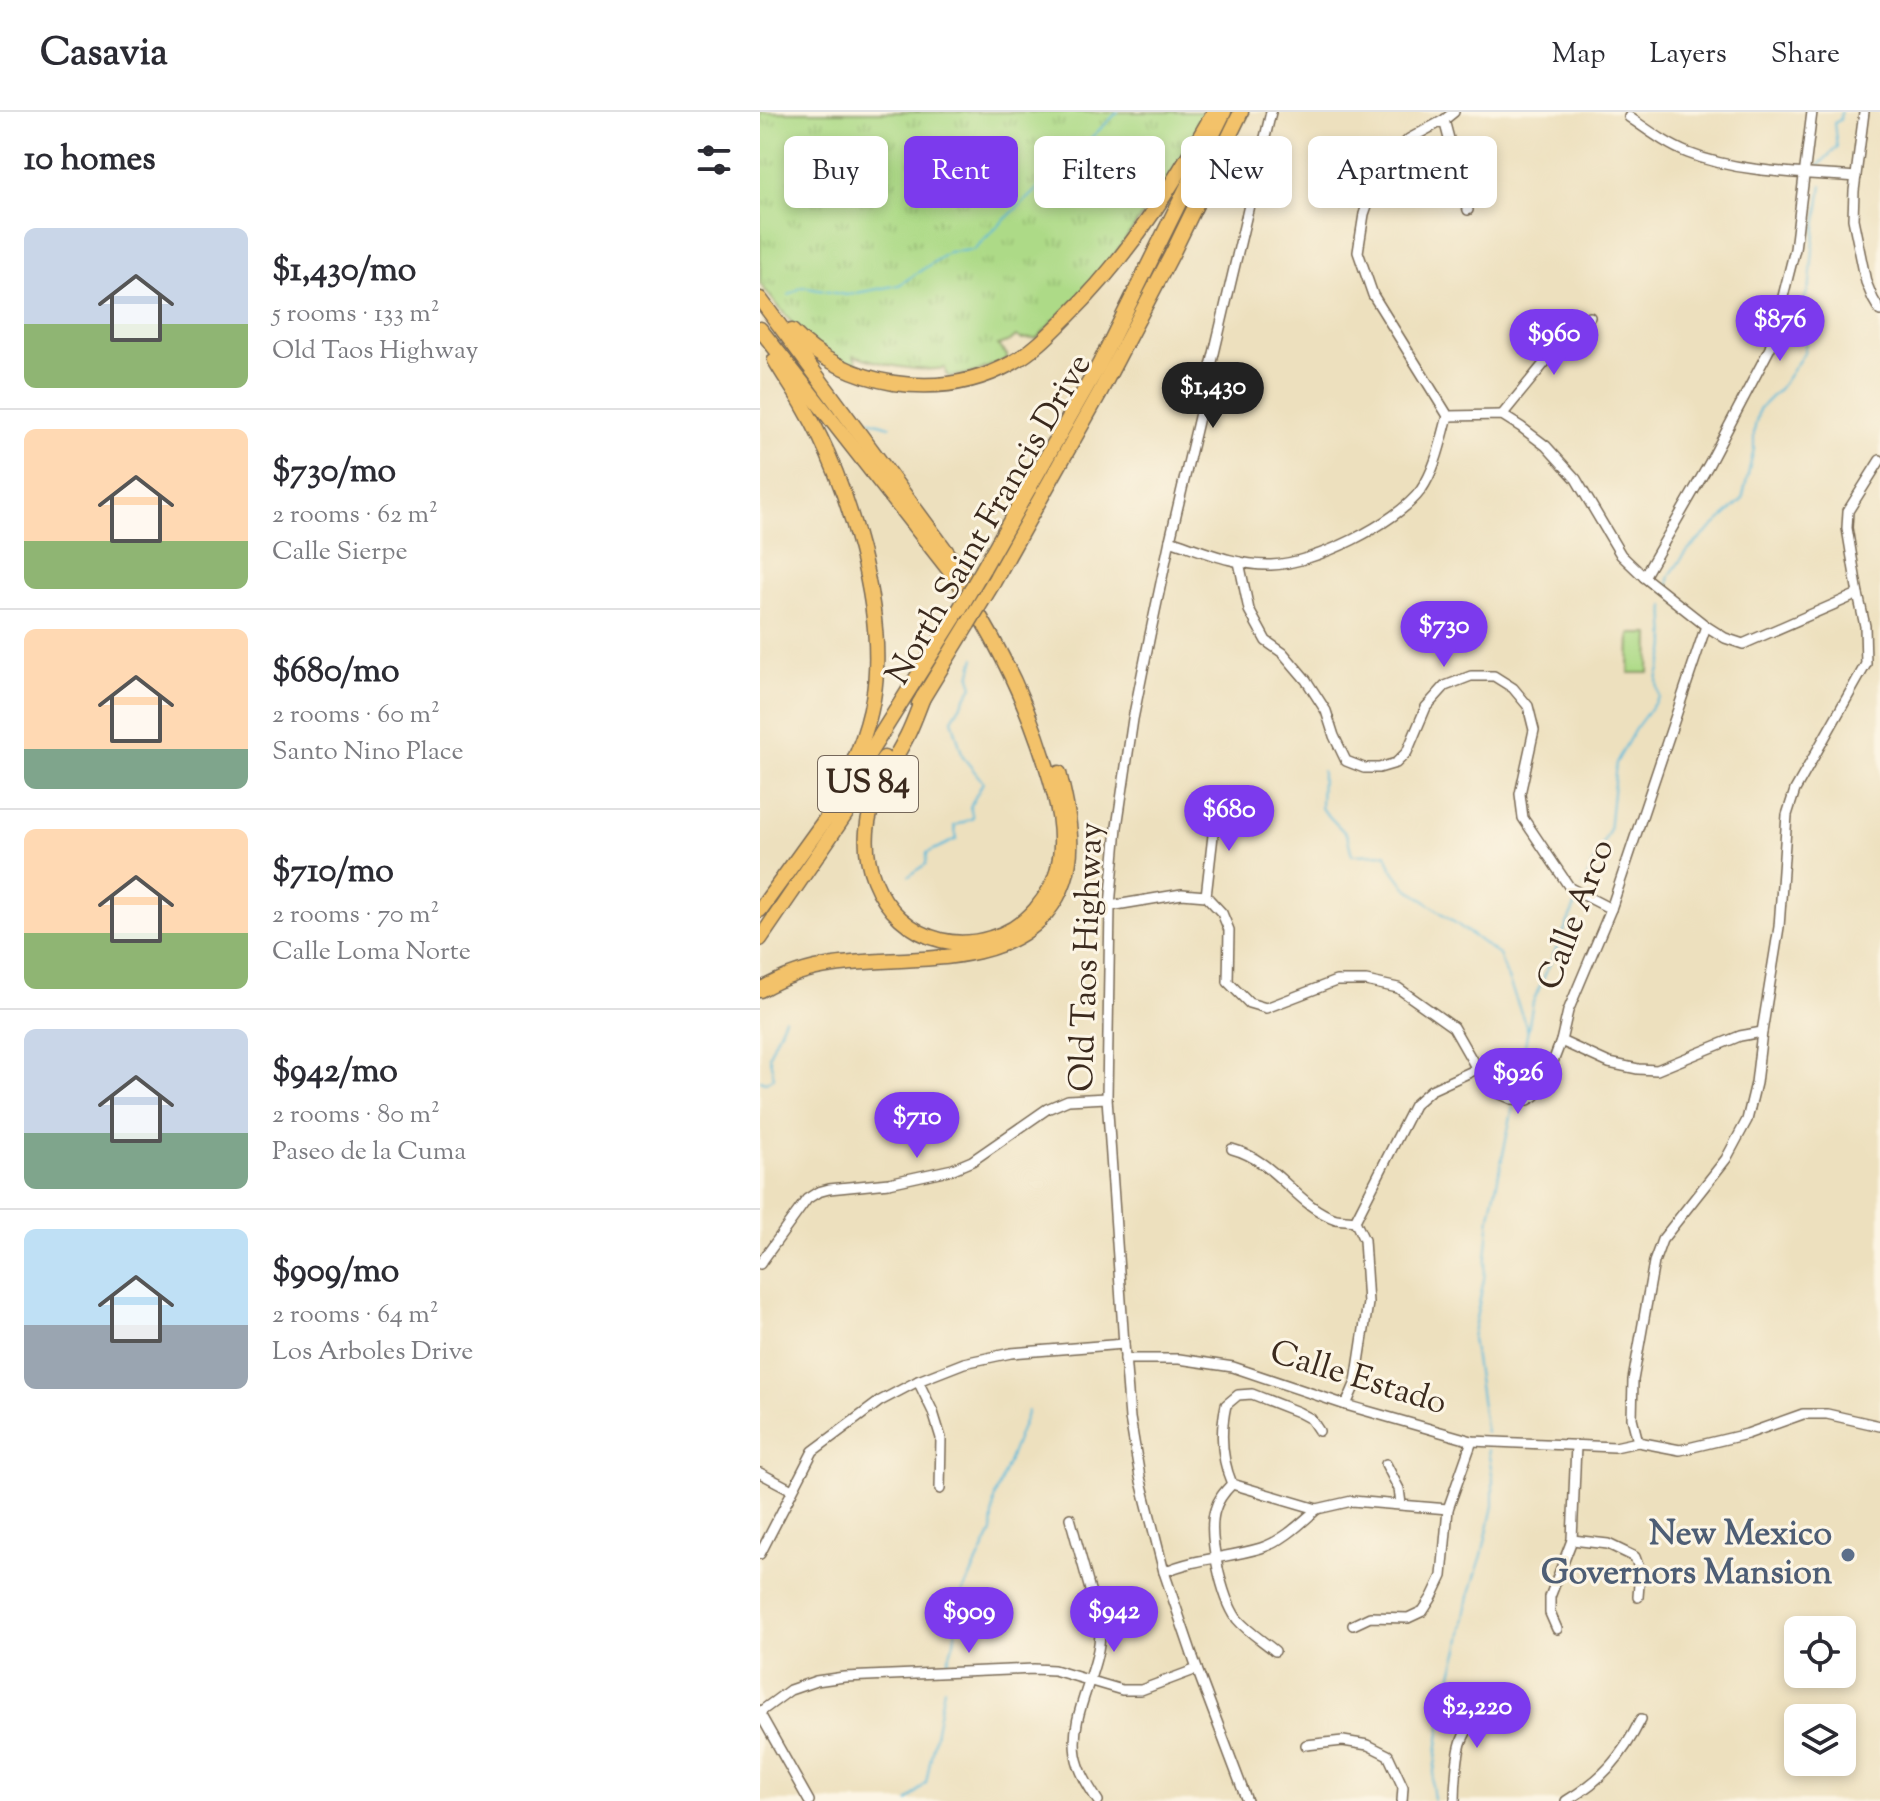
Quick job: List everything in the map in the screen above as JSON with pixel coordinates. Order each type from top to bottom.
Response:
[{"type":"highway","points":[[760,298],[814,351],[868,377],[903,384],[944,385],[996,371],[1038,345],[1109,272],[1157,207],[1214,112]]},
{"type":"highway","name":"North Saint Francis Drive","points":[[760,910],[884,732],[1043,468],[1099,365],[1224,112]]},
{"type":"highway","name":"North Saint Francis Drive","points":[[760,939],[867,785],[993,583],[1106,383],[1241,112]]},
{"type":"highway","points":[[760,298],[965,575],[1004,637],[1046,734],[1065,798],[1071,843],[1066,878],[1053,905],[1034,927],[1006,944],[972,953],[816,968],[776,981],[760,990]]},
{"type":"highway","points":[[760,329],[960,584],[1003,655],[1031,718],[1051,781],[1060,823],[1057,872],[1048,894],[1029,917],[1004,934],[986,940],[948,941],[921,933],[908,925],[880,896],[869,867],[866,832],[871,808],[923,697]]},
{"type":"highway","points":[[760,336],[804,405],[826,451],[849,514],[873,605],[877,652],[873,701],[860,748],[827,818]]},
{"type":"street","name":"Old Taos Highway","points":[[1247,1801],[1164,1572],[1140,1477],[1130,1418],[1107,1098],[1110,906],[1117,827],[1133,719],[1170,540],[1271,112]]},
{"type":"street","points":[[1170,540],[1239,562],[1272,565],[1304,560],[1393,517],[1422,488],[1437,458],[1448,416],[1373,295],[1358,252],[1364,214],[1381,166],[1409,139],[1454,112]]},
{"type":"street","points":[[1644,577],[1709,464],[1770,348],[1795,249],[1812,112]]},
{"type":"street","points":[[1864,112],[1853,207],[1855,235],[1868,288],[1880,311]]},
{"type":"street","points":[[1629,117],[1670,144],[1704,159],[1732,165],[1856,177]]},
{"type":"street","points":[[1444,120],[1468,210]]},
{"type":"street","points":[[1502,415],[1578,322],[1590,317]]},
{"type":"street","points":[[1448,416],[1502,415],[1546,446],[1576,479],[1621,555],[1644,577],[1725,638],[1743,644],[1858,594]]},
{"type":"street","points":[[1638,1442],[1632,1418],[1633,1380],[1654,1262],[1662,1240],[1726,1159],[1747,1120],[1756,1083],[1779,927],[1787,815],[1795,790],[1866,664],[1865,626],[1847,528],[1848,511],[1880,460]]},
{"type":"street","points":[[1239,562],[1249,610],[1266,641],[1283,653],[1326,711],[1346,761],[1364,768],[1396,763],[1407,752],[1426,707],[1445,686],[1471,676],[1494,676],[1513,688],[1528,706],[1534,730],[1520,794],[1523,818],[1570,888],[1611,909]]},
{"type":"street","name":"Calle Arco","points":[[1206,896],[1222,913],[1229,930],[1228,982],[1249,1003],[1266,1008],[1336,981],[1366,981],[1398,988],[1453,1027],[1477,1069],[1498,1093],[1512,1099],[1528,1100],[1543,1088],[1561,1041],[1568,1011],[1611,909],[1706,626]]},
{"type":"street","points":[[1110,906],[1182,894],[1206,896],[1215,818],[1221,803]]},
{"type":"street","points":[[1561,1041],[1609,1063],[1657,1070],[1740,1036],[1762,1032]]},
{"type":"street","points":[[1355,1221],[1414,1105],[1431,1090],[1477,1069]]},
{"type":"street","points":[[760,1264],[807,1199],[818,1192],[889,1183],[953,1169],[972,1161],[1047,1109],[1068,1100],[1107,1098]]},
{"type":"street","points":[[1232,1149],[1248,1153],[1266,1165],[1313,1207],[1337,1219],[1355,1221]]},
{"type":"street","points":[[1346,1405],[1356,1382],[1368,1303],[1364,1240],[1355,1221]]},
{"type":"street","points":[[760,1554],[813,1451],[880,1401],[918,1381],[964,1363],[1011,1353],[1124,1344]]},
{"type":"street","name":"Calle Estado","points":[[1125,1359],[1179,1359],[1233,1367],[1346,1405],[1472,1441],[1615,1447],[1638,1442],[1680,1450],[1747,1434],[1803,1414],[1827,1414],[1880,1426]]},
{"type":"street","points":[[918,1381],[941,1438],[940,1489]]},
{"type":"street","points":[[1319,1431],[1311,1419],[1298,1412],[1252,1394],[1238,1395],[1226,1405],[1223,1420],[1225,1468],[1232,1484],[1317,1509],[1352,1501],[1448,1509]]},
{"type":"street","points":[[1353,1625],[1370,1617],[1408,1618],[1423,1611],[1442,1576],[1448,1509],[1472,1441]]},
{"type":"street","points":[[1557,1629],[1550,1613],[1550,1597],[1572,1540],[1576,1446]]},
{"type":"street","points":[[1386,1464],[1399,1489],[1401,1504]]},
{"type":"street","points":[[760,1473],[792,1490]]},
{"type":"street","points":[[1232,1484],[1222,1494],[1214,1511],[1215,1556],[1226,1598],[1236,1617],[1275,1651]]},
{"type":"street","points":[[1164,1572],[1183,1564],[1262,1547],[1291,1533],[1317,1509]]},
{"type":"street","points":[[1070,1518],[1100,1626],[1101,1641],[1075,1739],[1076,1757],[1098,1801]]},
{"type":"street","points":[[1572,1540],[1608,1544],[1635,1557],[1640,1571],[1638,1597]]},
{"type":"street","points":[[809,1801],[760,1713],[790,1690],[816,1681],[844,1677],[1034,1669],[1054,1670],[1122,1690],[1141,1690],[1197,1669]]},
{"type":"street","points":[[1455,1801],[1462,1739],[1475,1720],[1505,1709],[1520,1712]]},
{"type":"street","points":[[1566,1801],[1606,1772],[1627,1746],[1641,1719]]},
{"type":"street","points":[[1306,1745],[1343,1741],[1368,1745],[1388,1755],[1403,1787],[1402,1801]]},
{"type":"green space","points":[[760,112],[1207,112],[1193,136],[1181,136],[1181,158],[1165,184],[1165,136],[1034,136],[1034,208],[1148,208],[1099,276],[1037,338],[1021,339],[1016,336],[998,345],[1007,359],[974,373],[949,377],[945,368],[910,368],[854,355],[856,366],[826,352],[796,328],[760,284]]},
{"type":"green space","points":[[1630,634],[1650,634],[1649,673],[1629,673]]},
{"type":"waterway","points":[[789,295],[802,287],[846,295],[899,285],[949,252],[973,250],[1118,112]]},
{"type":"waterway","points":[[1819,165],[1837,147],[1834,123],[1840,120],[1841,112]]},
{"type":"waterway","points":[[1668,586],[1670,575],[1688,550],[1742,500],[1754,449],[1759,409],[1780,388],[1804,353],[1807,334],[1802,306],[1810,284],[1822,185]]},
{"type":"waterway","points":[[865,419],[890,426]]},
{"type":"waterway","points":[[1583,886],[1609,831],[1616,763],[1635,729],[1659,697],[1658,678],[1666,646],[1665,606]]},
{"type":"waterway","points":[[909,876],[926,864],[927,853],[957,839],[954,826],[973,818],[970,807],[983,782],[963,757],[952,719],[973,686],[970,677],[975,658]]},
{"type":"waterway","points":[[1322,771],[1321,808],[1347,835],[1352,855],[1386,854],[1391,867],[1406,887],[1499,955],[1528,1031]]},
{"type":"waterway","points":[[1516,1094],[1533,1002],[1578,899]]},
{"type":"waterway","points":[[760,1080],[766,1082],[774,1077],[769,1055],[785,1018]]},
{"type":"waterway","points":[[1486,1433],[1472,1338],[1484,1279],[1490,1216],[1513,1107]]},
{"type":"waterway","points":[[946,1666],[954,1642],[960,1598],[992,1532],[994,1499],[1028,1411]]},
{"type":"waterway","points":[[1434,1801],[1432,1784],[1446,1694],[1493,1506],[1488,1450]]},
{"type":"waterway","points":[[908,1801],[926,1783],[944,1688]]},
{"type":"place","name":"New Mexico Governors Mansion","points":[[1848,1555]]}]
